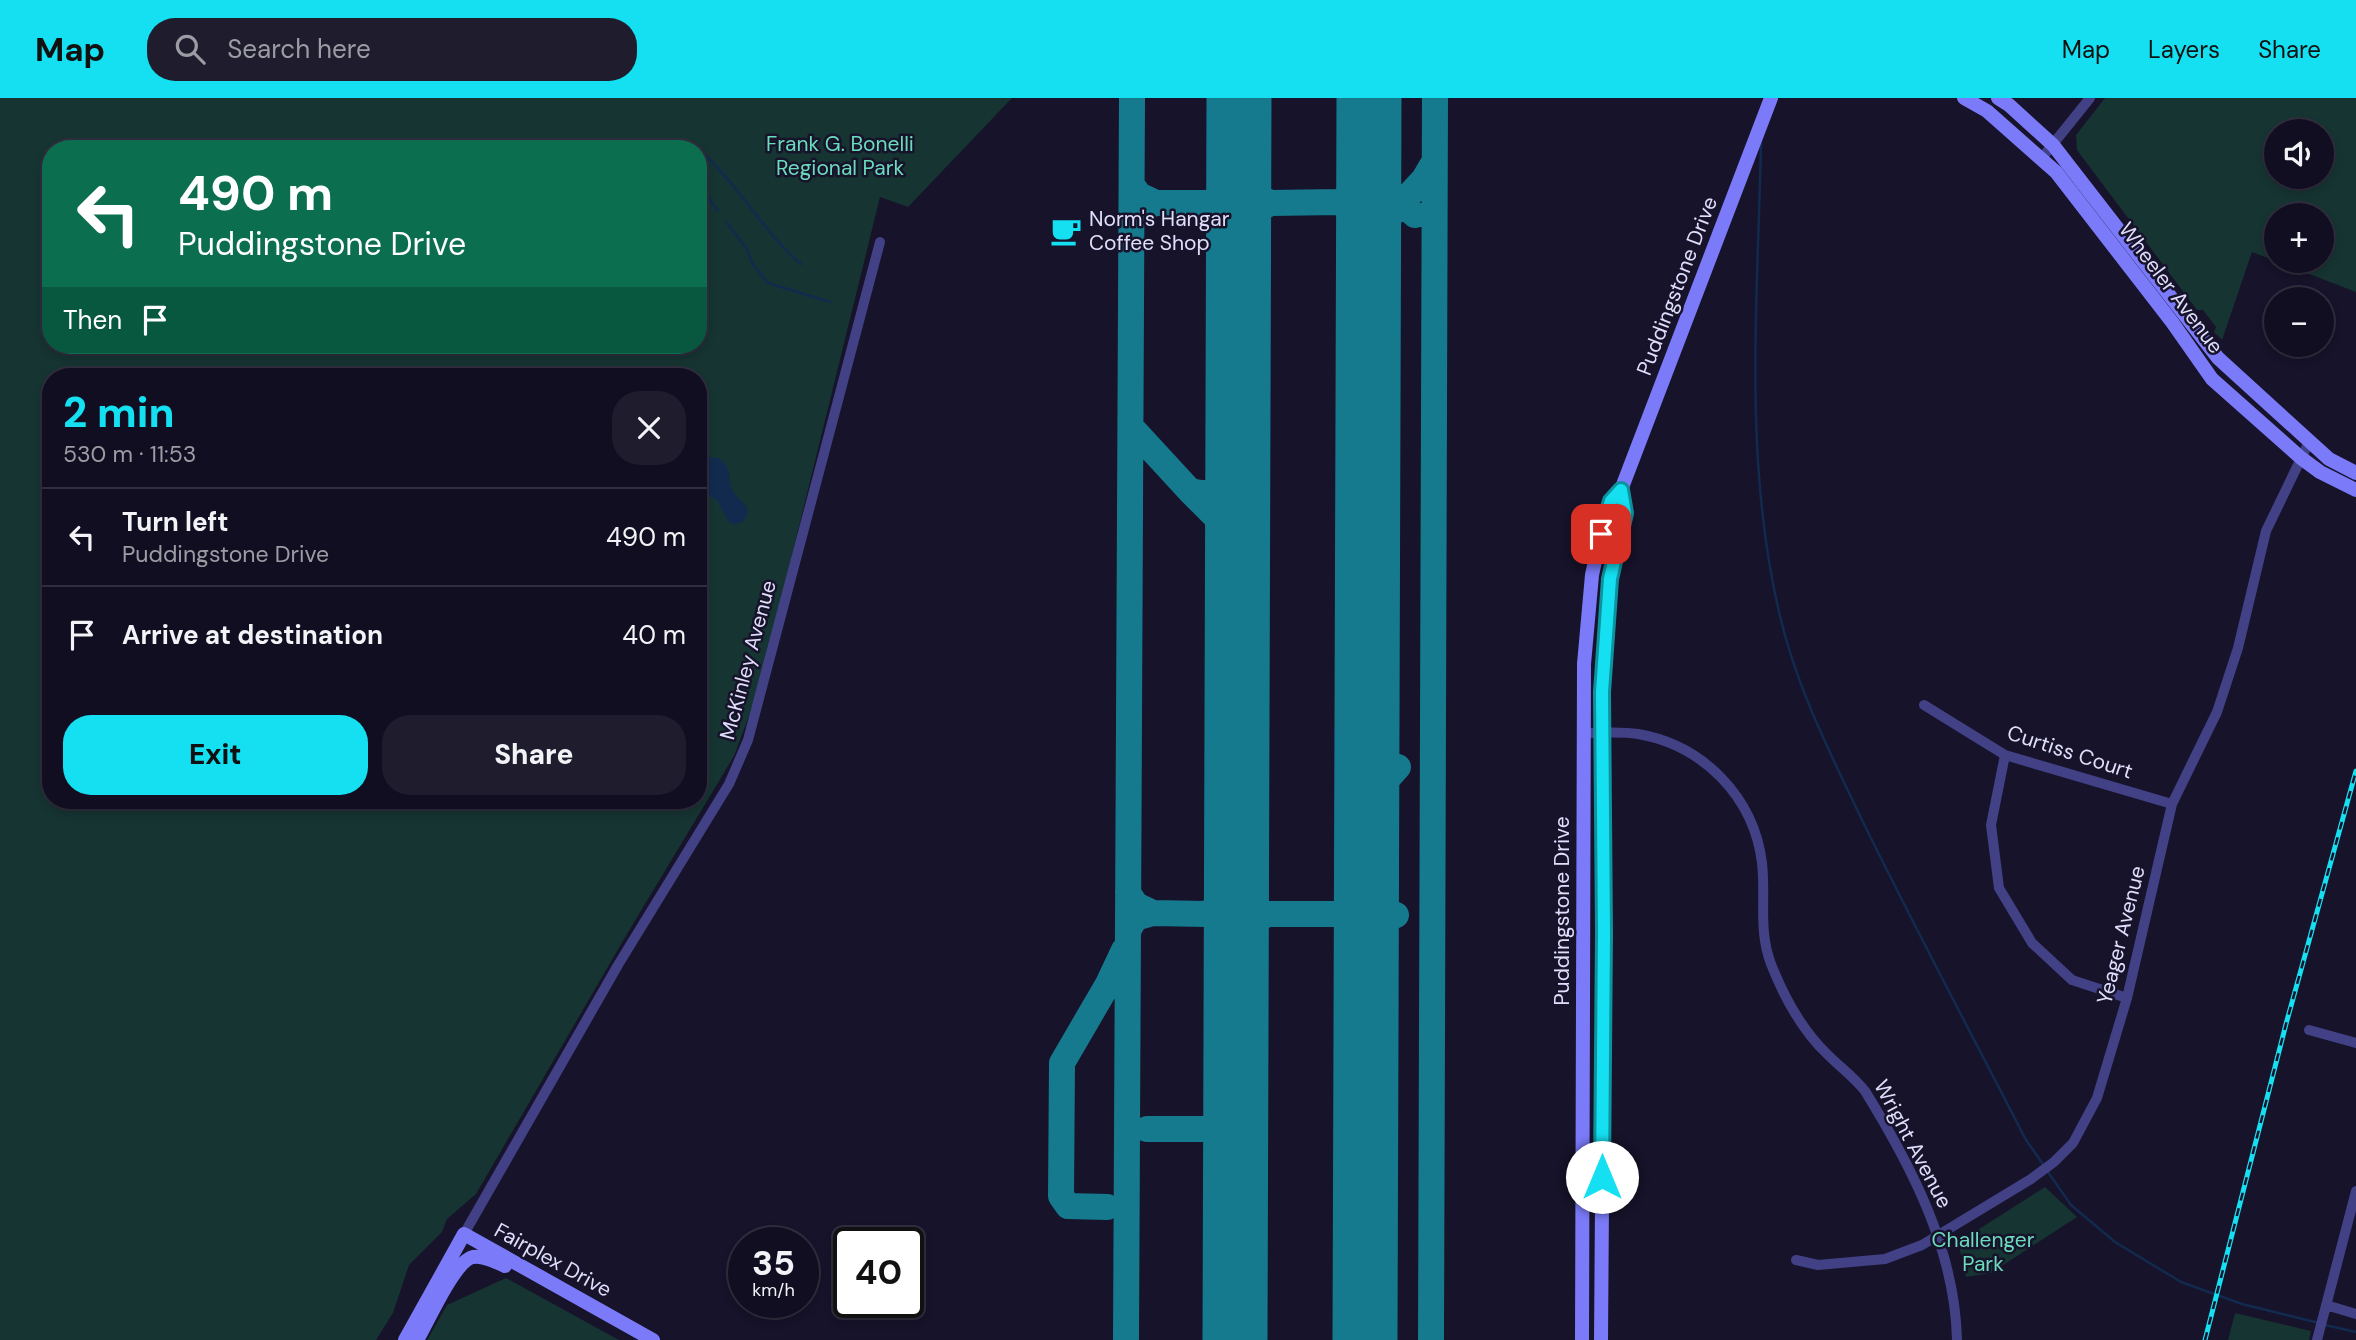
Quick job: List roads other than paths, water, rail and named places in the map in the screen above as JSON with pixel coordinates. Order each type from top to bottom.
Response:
[{"type":"street","name":"Wheeler Avenue","points":[[1964,98],[1987,111],[2056,172],[2172,321],[2212,379],[2301,458],[2320,472],[2356,489]]},
{"type":"street","name":"Wheeler Avenue","points":[[1998,98],[2010,105],[2053,145],[2218,358],[2329,459],[2356,473]]},
{"type":"street","points":[[2041,159],[2090,98]]},
{"type":"street","name":"Puddingstone Drive","points":[[1582,1340],[1584,664],[1592,575],[1611,501],[1621,490],[1771,99]]},
{"type":"street","name":"McKinley Avenue","points":[[464,1234],[618,965],[729,785],[740,762],[880,242]]},
{"type":"street","name":"Yeager Avenue","points":[[1796,1260],[1818,1265],[1885,1259],[1939,1235],[2036,1175],[2073,1143],[2097,1098],[2127,998],[2172,804],[2217,712],[2238,648],[2266,531],[2309,442]]},
{"type":"street","name":"Puddingstone Drive","points":[[1601,1340],[1604,933],[1602,733],[1606,614],[1610,579],[1625,513],[1621,490]]},
{"type":"street","name":"Curtiss Court","points":[[1924,705],[2005,755],[2172,804]]},
{"type":"street","name":"Wright Avenue","points":[[1584,733],[1639,734],[1689,752],[1723,777],[1739,799],[1756,837],[1762,863],[1762,923],[1769,960],[1798,1019],[1811,1037],[1853,1076],[1865,1091],[1896,1146],[1939,1235],[1952,1286],[1957,1340]]},
{"type":"street","points":[[2005,755],[1991,825],[2000,888],[2032,943],[2072,979],[2127,998]]},
{"type":"street","points":[[2309,1030],[2356,1043]]},
{"type":"street","points":[[2317,1340],[2356,1191]]},
{"type":"street","name":"Fairplex Drive","points":[[405,1340],[464,1234],[653,1340]]},
{"type":"street","points":[[417,1340],[465,1260],[476,1256],[489,1259],[556,1285]]},
{"type":"street","points":[[2325,1310],[2356,1314]]},
{"type":"water","points":[[707,457],[719,458],[726,466],[734,494],[747,507],[742,523],[732,524],[728,521],[717,500],[707,495]]},
{"type":"waterway","points":[[1761,142],[1755,378],[1757,437],[1768,554],[1786,640],[1815,720],[1864,824],[2026,1140],[2045,1167]]},
{"type":"waterway","points":[[707,157],[772,235],[801,264]]},
{"type":"waterway","points":[[707,196],[718,211]]},
{"type":"waterway","points":[[726,222],[747,249],[753,265],[768,283],[830,302]]},
{"type":"waterway","points":[[2048,1172],[2071,1205],[2115,1242],[2181,1282],[2242,1304],[2319,1323]]},
{"type":"waterway","points":[[2325,1325],[2356,1332]]},
{"type":"railway","points":[[2205,1340],[2286,1024],[2356,771]]},
{"type":"place","name":"Norm's Hangar Coffee Shop","points":[[1066,231]]},
{"type":"park label","name":"Frank G. Bonelli Regional Park","points":[[840,156]]},
{"type":"park label","name":"Challenger Park","points":[[1983,1252]]}]
